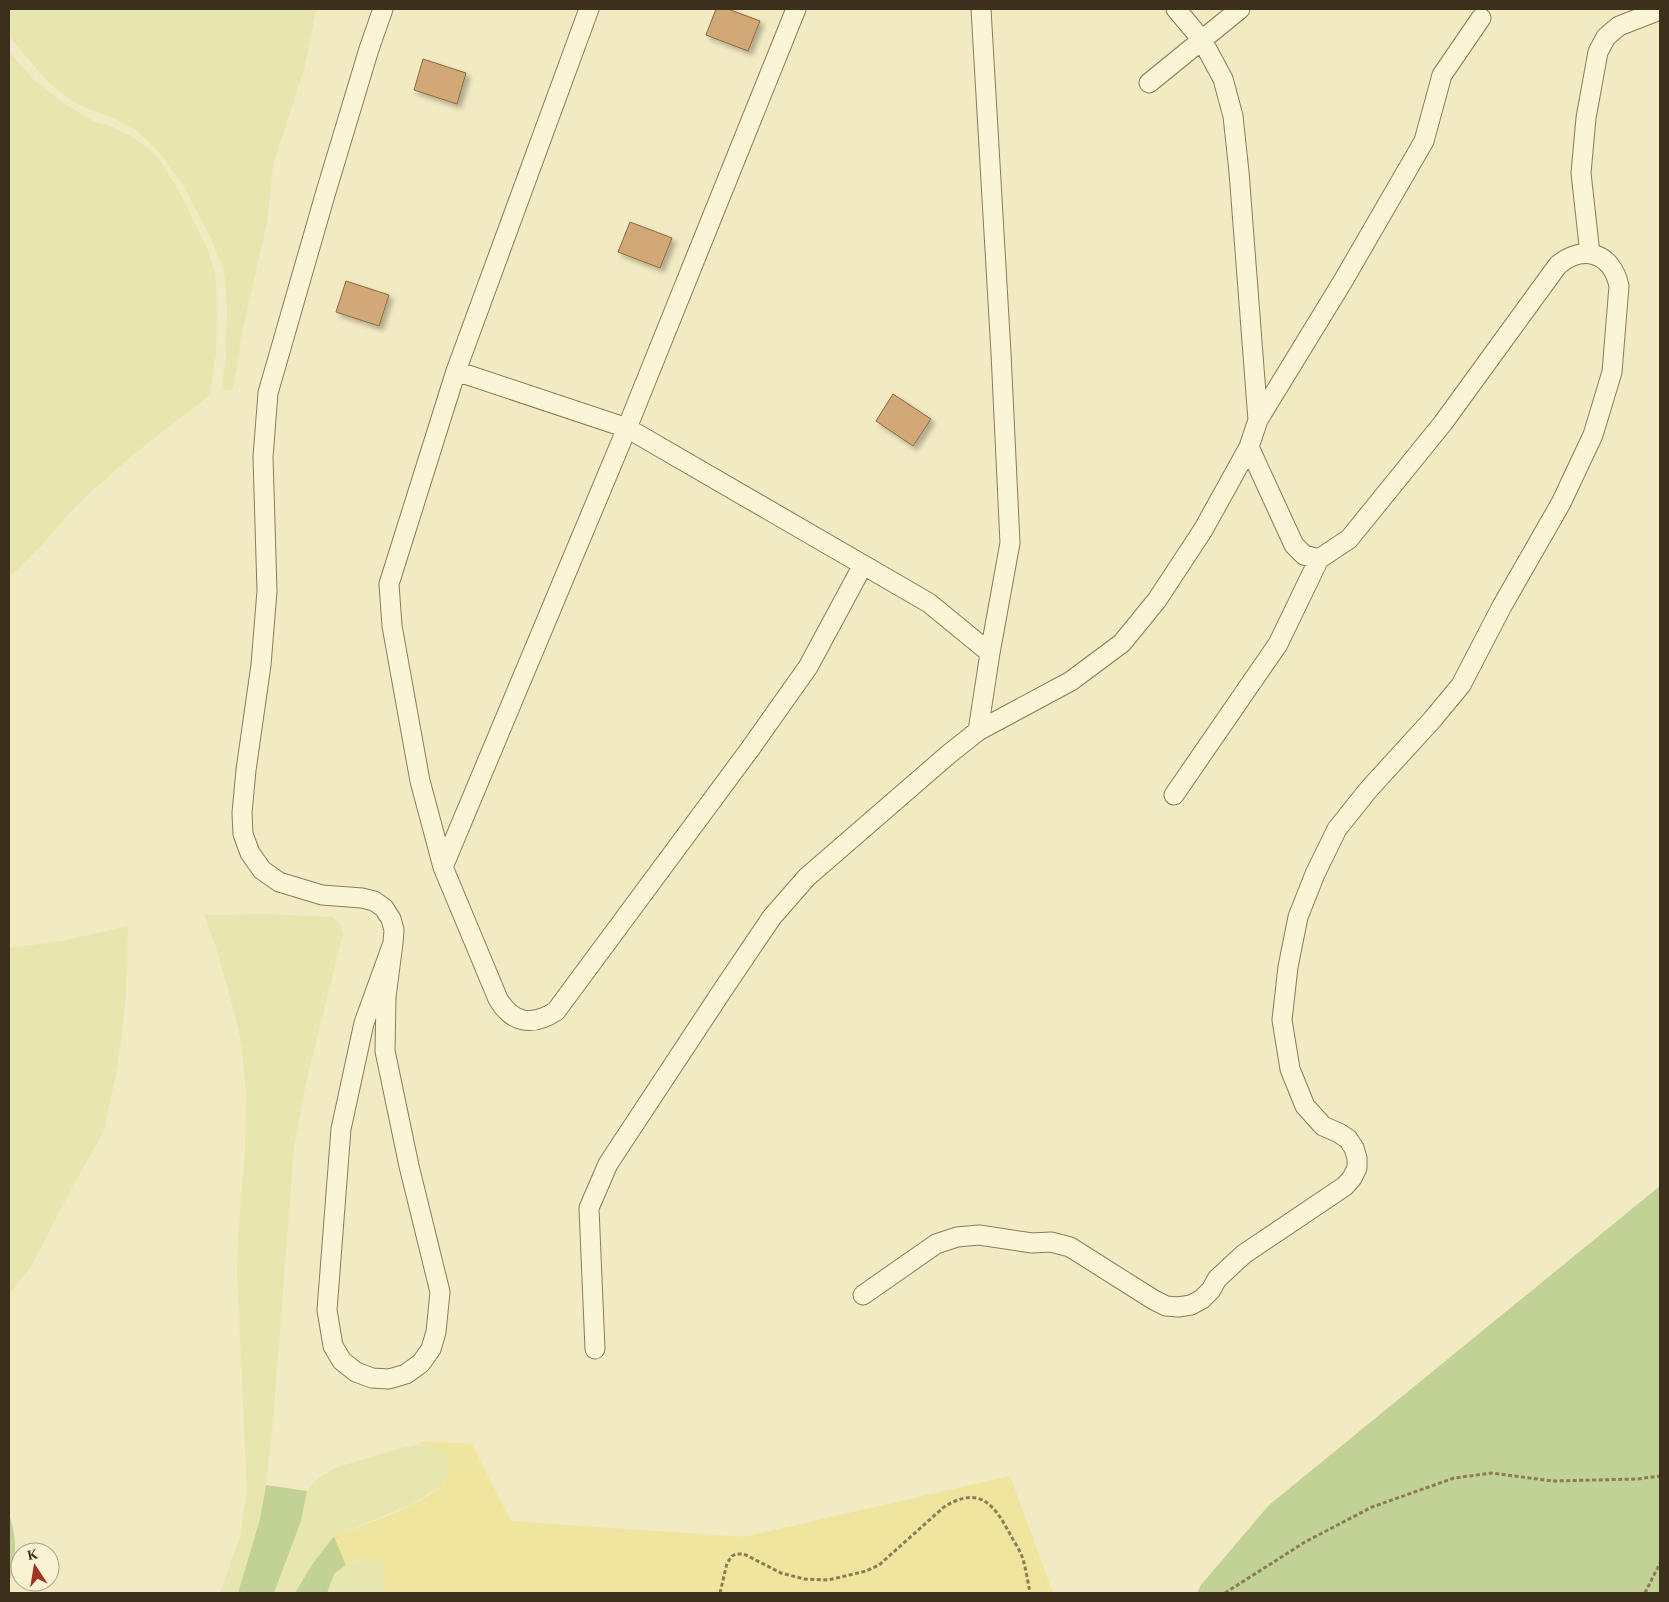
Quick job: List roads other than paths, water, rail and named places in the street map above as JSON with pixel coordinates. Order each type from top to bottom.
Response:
[{"type":"street","points":[[383,9],[325,195],[268,393],[263,457],[267,591],[261,665],[246,770],[242,813],[243,834],[250,853],[262,870],[279,882],[322,895],[362,898],[374,901],[384,908],[391,918],[394,930],[393,943],[386,997],[384,1051],[409,1166],[440,1292],[436,1332],[431,1349],[420,1363],[406,1374],[389,1379],[372,1378],[356,1372],[342,1360],[333,1346],[327,1310],[341,1129],[364,1023],[393,943]]},
{"type":"street","points":[[589,9],[456,371],[389,584],[392,626],[420,781],[443,867],[498,998],[512,1016],[523,1020],[535,1021],[546,1018],[556,1011],[750,749],[808,667],[863,565]]},
{"type":"street","points":[[443,867],[626,428],[796,9]]},
{"type":"street","points":[[978,731],[1010,543],[981,9]]},
{"type":"street","points":[[1176,9],[1202,40],[1223,78],[1233,116],[1258,420]]},
{"type":"street","points":[[1149,83],[1240,9]]},
{"type":"street","points":[[1590,254],[1581,173],[1586,118],[1598,52],[1606,37],[1619,26],[1660,10]]},
{"type":"street","points":[[595,1349],[589,1208],[608,1164],[772,916],[807,877],[978,731],[1071,681],[1122,644],[1156,600],[1203,530],[1249,447],[1258,420],[1343,281],[1424,141],[1442,75],[1481,18]]},
{"type":"street","points":[[863,1295],[936,1244],[957,1237],[979,1235],[1032,1243],[1051,1242],[1070,1247],[1166,1306],[1191,1305],[1202,1299],[1211,1290],[1217,1279],[1244,1254],[1345,1186],[1352,1178],[1357,1158],[1354,1148],[1348,1139],[1322,1126],[1305,1106],[1290,1069],[1282,1020],[1288,967],[1298,917],[1315,874],[1337,829],[1369,789],[1461,685],[1502,606],[1561,504],[1593,435],[1612,372],[1619,286],[1616,275],[1610,265],[1601,258],[1590,254],[1578,254],[1567,258],[1558,265],[1443,423],[1349,539],[1319,559],[1278,644],[1174,795]]},
{"type":"street","points":[[456,371],[626,428],[929,603],[990,653]]},
{"type":"street","points":[[1249,447],[1294,545],[1304,555],[1319,559]]}]
